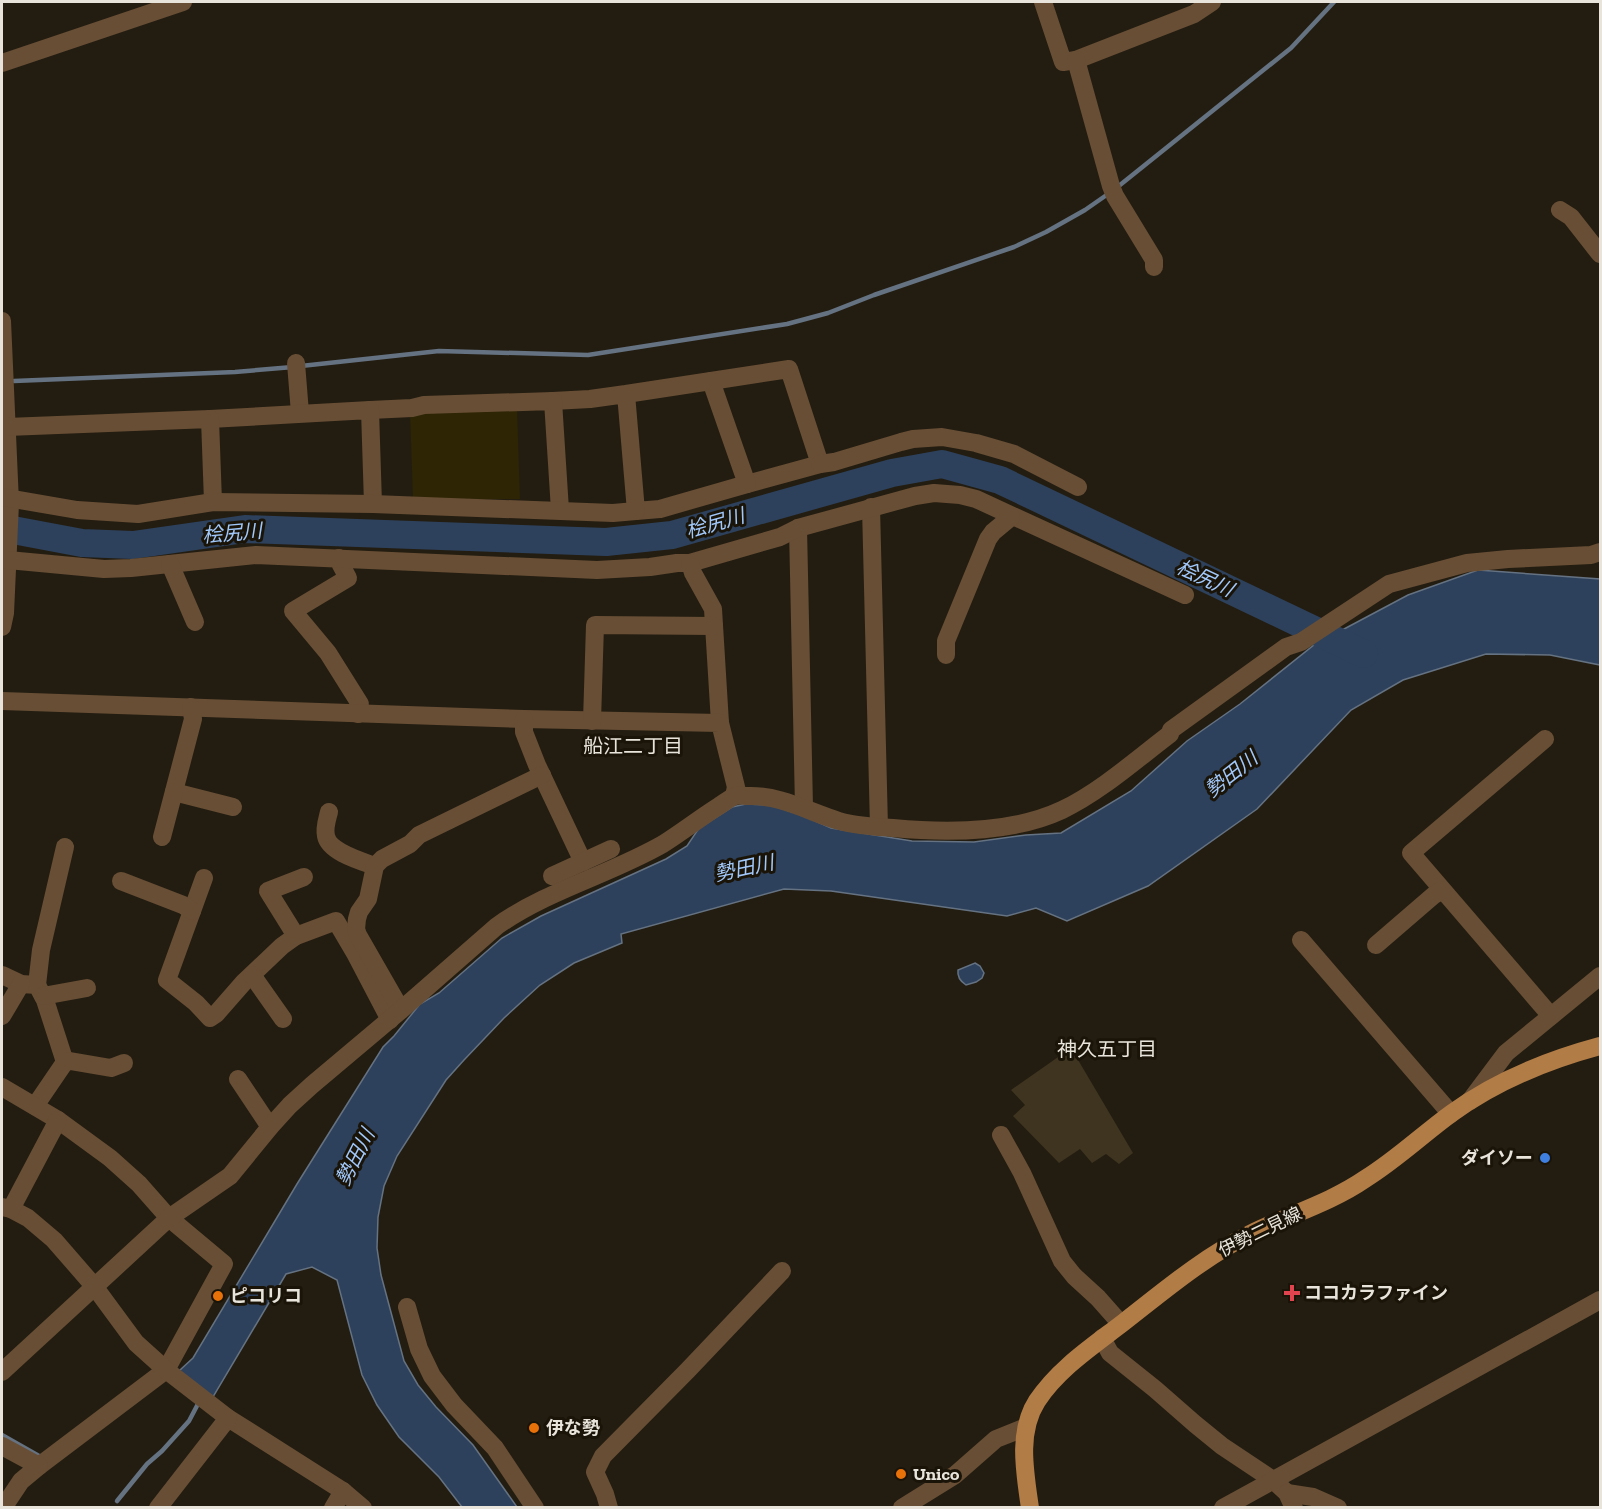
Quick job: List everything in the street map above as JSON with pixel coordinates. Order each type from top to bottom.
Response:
[{"type":"main road","name":"伊勢二見線","points":[[1030,1508],[1024,1451],[1026,1427],[1036,1403],[1070,1365],[1102,1338],[1207,1258],[1252,1233],[1336,1196],[1366,1179],[1470,1101],[1541,1065],[1600,1046]]},
{"type":"street","points":[[2,63],[183,2]]},
{"type":"street","points":[[1043,2],[1063,62],[1076,60],[1192,8],[1212,2]]},
{"type":"street","points":[[1076,60],[1113,191],[1154,260],[1154,267]]},
{"type":"street","points":[[1560,210],[1598,244]]},
{"type":"street","points":[[2,321],[3,386],[7,427],[9,558],[6,613],[2,627]]},
{"type":"street","points":[[297,368],[300,413]]},
{"type":"street","points":[[7,427],[411,408],[424,405],[590,399],[789,369],[820,464]]},
{"type":"street","points":[[711,381],[747,484]]},
{"type":"street","points":[[626,394],[636,511]]},
{"type":"street","points":[[553,401],[560,510]]},
{"type":"street","points":[[370,410],[373,504]]},
{"type":"street","points":[[210,418],[213,502]]},
{"type":"street","points":[[7,499],[77,510],[138,514],[213,502],[373,504],[613,513],[660,508],[834,462],[890,444],[913,439],[942,437],[976,443],[1014,454],[1078,487]]},
{"type":"street","points":[[9,558],[104,569],[256,555],[597,570],[650,567],[690,563],[871,507],[934,493],[960,495],[998,509],[1185,596]]},
{"type":"street","points":[[971,498],[993,532]]},
{"type":"street","points":[[871,507],[879,827]]},
{"type":"street","points":[[946,655],[946,641],[988,539],[1011,517]]},
{"type":"street","points":[[798,528],[804,807]]},
{"type":"street","points":[[2,1372],[169,1218],[230,1176],[270,1127],[312,1084],[396,1015],[497,926],[513,914],[541,900],[664,843],[734,796],[770,797],[856,825],[912,830],[961,831],[998,828],[1042,817],[1078,802],[1170,734],[1171,730],[1286,647],[1301,642],[1389,584],[1467,563],[1582,556],[1600,552]]},
{"type":"street","points":[[339,558],[348,578],[293,611],[328,653],[360,704],[358,714]]},
{"type":"street","points":[[690,563],[713,609],[720,723],[736,787],[734,796]]},
{"type":"street","points":[[170,564],[195,622]]},
{"type":"street","points":[[592,721],[595,625],[714,626]]},
{"type":"street","points":[[2,701],[358,714],[720,723]]},
{"type":"street","points":[[162,837],[193,719],[191,707]]},
{"type":"street","points":[[524,719],[524,732],[583,862]]},
{"type":"street","points":[[1545,739],[1411,853],[1551,1016]]},
{"type":"street","points":[[396,1015],[356,929],[359,912],[368,899],[375,866],[382,859],[410,844],[419,835],[542,775]]},
{"type":"street","points":[[174,792],[233,807]]},
{"type":"street","points":[[329,812],[326,839],[333,848],[375,866]]},
{"type":"street","points":[[65,847],[34,989],[65,1062]]},
{"type":"street","points":[[552,876],[611,849]]},
{"type":"street","points":[[296,936],[268,891],[304,877]]},
{"type":"street","points":[[204,878],[167,980],[196,1003],[210,1018],[282,946],[296,936],[336,921],[396,1015]]},
{"type":"street","points":[[121,881],[183,905],[192,911]]},
{"type":"street","points":[[1376,945],[1442,890]]},
{"type":"street","points":[[1301,940],[1451,1114]]},
{"type":"street","points":[[2,975],[34,989],[87,988]]},
{"type":"street","points":[[252,975],[284,1019]]},
{"type":"street","points":[[1470,1101],[1506,1053],[1600,976]]},
{"type":"street","points":[[2,1016],[34,989]]},
{"type":"street","points":[[35,1106],[65,1062],[111,1068],[124,1063]]},
{"type":"street","points":[[238,1079],[270,1127]]},
{"type":"street","points":[[2,1087],[93,1144],[126,1171],[169,1218],[224,1264],[170,1373],[39,1466],[21,1481],[3,1508]]},
{"type":"street","points":[[58,1120],[6,1208],[28,1218],[46,1232],[94,1286],[136,1343],[170,1373],[228,1418],[343,1491],[363,1508]]},
{"type":"street","points":[[1001,1135],[1022,1173],[1062,1261],[1121,1324]]},
{"type":"street","points":[[609,1508],[595,1472],[603,1456],[688,1371],[782,1271]]},
{"type":"street","points":[[1223,1508],[1600,1300]]},
{"type":"street","points":[[407,1307],[419,1349],[432,1376],[454,1405],[495,1448],[535,1508]]},
{"type":"street","points":[[1102,1338],[1110,1353],[1222,1446],[1273,1480],[1291,1500],[1313,1497],[1338,1508]]},
{"type":"street","points":[[158,1508],[228,1418]]},
{"type":"street","points":[[902,1508],[955,1475],[996,1439],[1026,1427]]},
{"type":"street","points":[[2,1446],[39,1466]]},
{"type":"street","points":[[333,1508],[343,1491]]},
{"type":"shaded area","points":[[1071,1048],[1133,1153],[1119,1164],[1106,1154],[1092,1163],[1080,1149],[1059,1163],[1013,1116],[1025,1105],[1011,1090]]},
{"type":"sand","points":[[517,407],[520,499],[413,499],[410,413]]},
{"type":"water","name":"勢田川","points":[[1478,570],[1600,579],[1600,665],[1550,655],[1486,654],[1403,680],[1351,710],[1257,809],[1148,886],[1067,921],[1036,908],[1007,916],[831,891],[784,889],[621,934],[622,943],[574,963],[540,985],[504,1018],[446,1080],[397,1156],[384,1186],[378,1217],[377,1248],[381,1275],[404,1361],[418,1385],[473,1445],[517,1507],[462,1507],[439,1477],[399,1437],[377,1405],[362,1375],[337,1280],[312,1267],[286,1274],[213,1397],[179,1371],[193,1358],[297,1184],[383,1047],[420,1004],[439,993],[502,938],[541,916],[666,859],[687,846],[699,828],[732,807],[746,804],[770,805],[802,815],[831,828],[912,841],[974,842],[1061,833],[1131,791],[1187,741],[1240,704],[1314,645],[1408,595]]},
{"type":"water","points":[[975,963],[984,973],[982,978],[966,985],[959,979],[958,970]]},
{"type":"waterway","points":[[1115,189],[1291,48],[1334,2]]},
{"type":"waterway","points":[[301,366],[439,351],[588,355],[787,324],[828,313],[1014,247],[1046,232],[1108,194]]},
{"type":"waterway","points":[[14,381],[235,372],[293,367]]},
{"type":"waterway","name":"桧尻川","points":[[2,528],[82,543],[133,545],[245,529],[606,542],[672,535],[892,473],[942,464],[1000,480],[1364,654]]},
{"type":"waterway","points":[[117,1501],[147,1464],[189,1421],[199,1402]]},
{"type":"waterway","points":[[2,1435],[39,1456]]},
{"type":"place","name":"ダイソー","points":[[1545,1158]]},
{"type":"place","name":"ココカラファイン","points":[[1292,1293]]},
{"type":"place","name":"ピコリコ","points":[[218,1296]]},
{"type":"place","name":"伊な勢","points":[[534,1428]]},
{"type":"place","name":"Unico","points":[[901,1474]]},
{"type":"district","name":"船江二丁目","points":[[633,746]]},
{"type":"district","name":"神久五丁目","points":[[1107,1049]]}]
